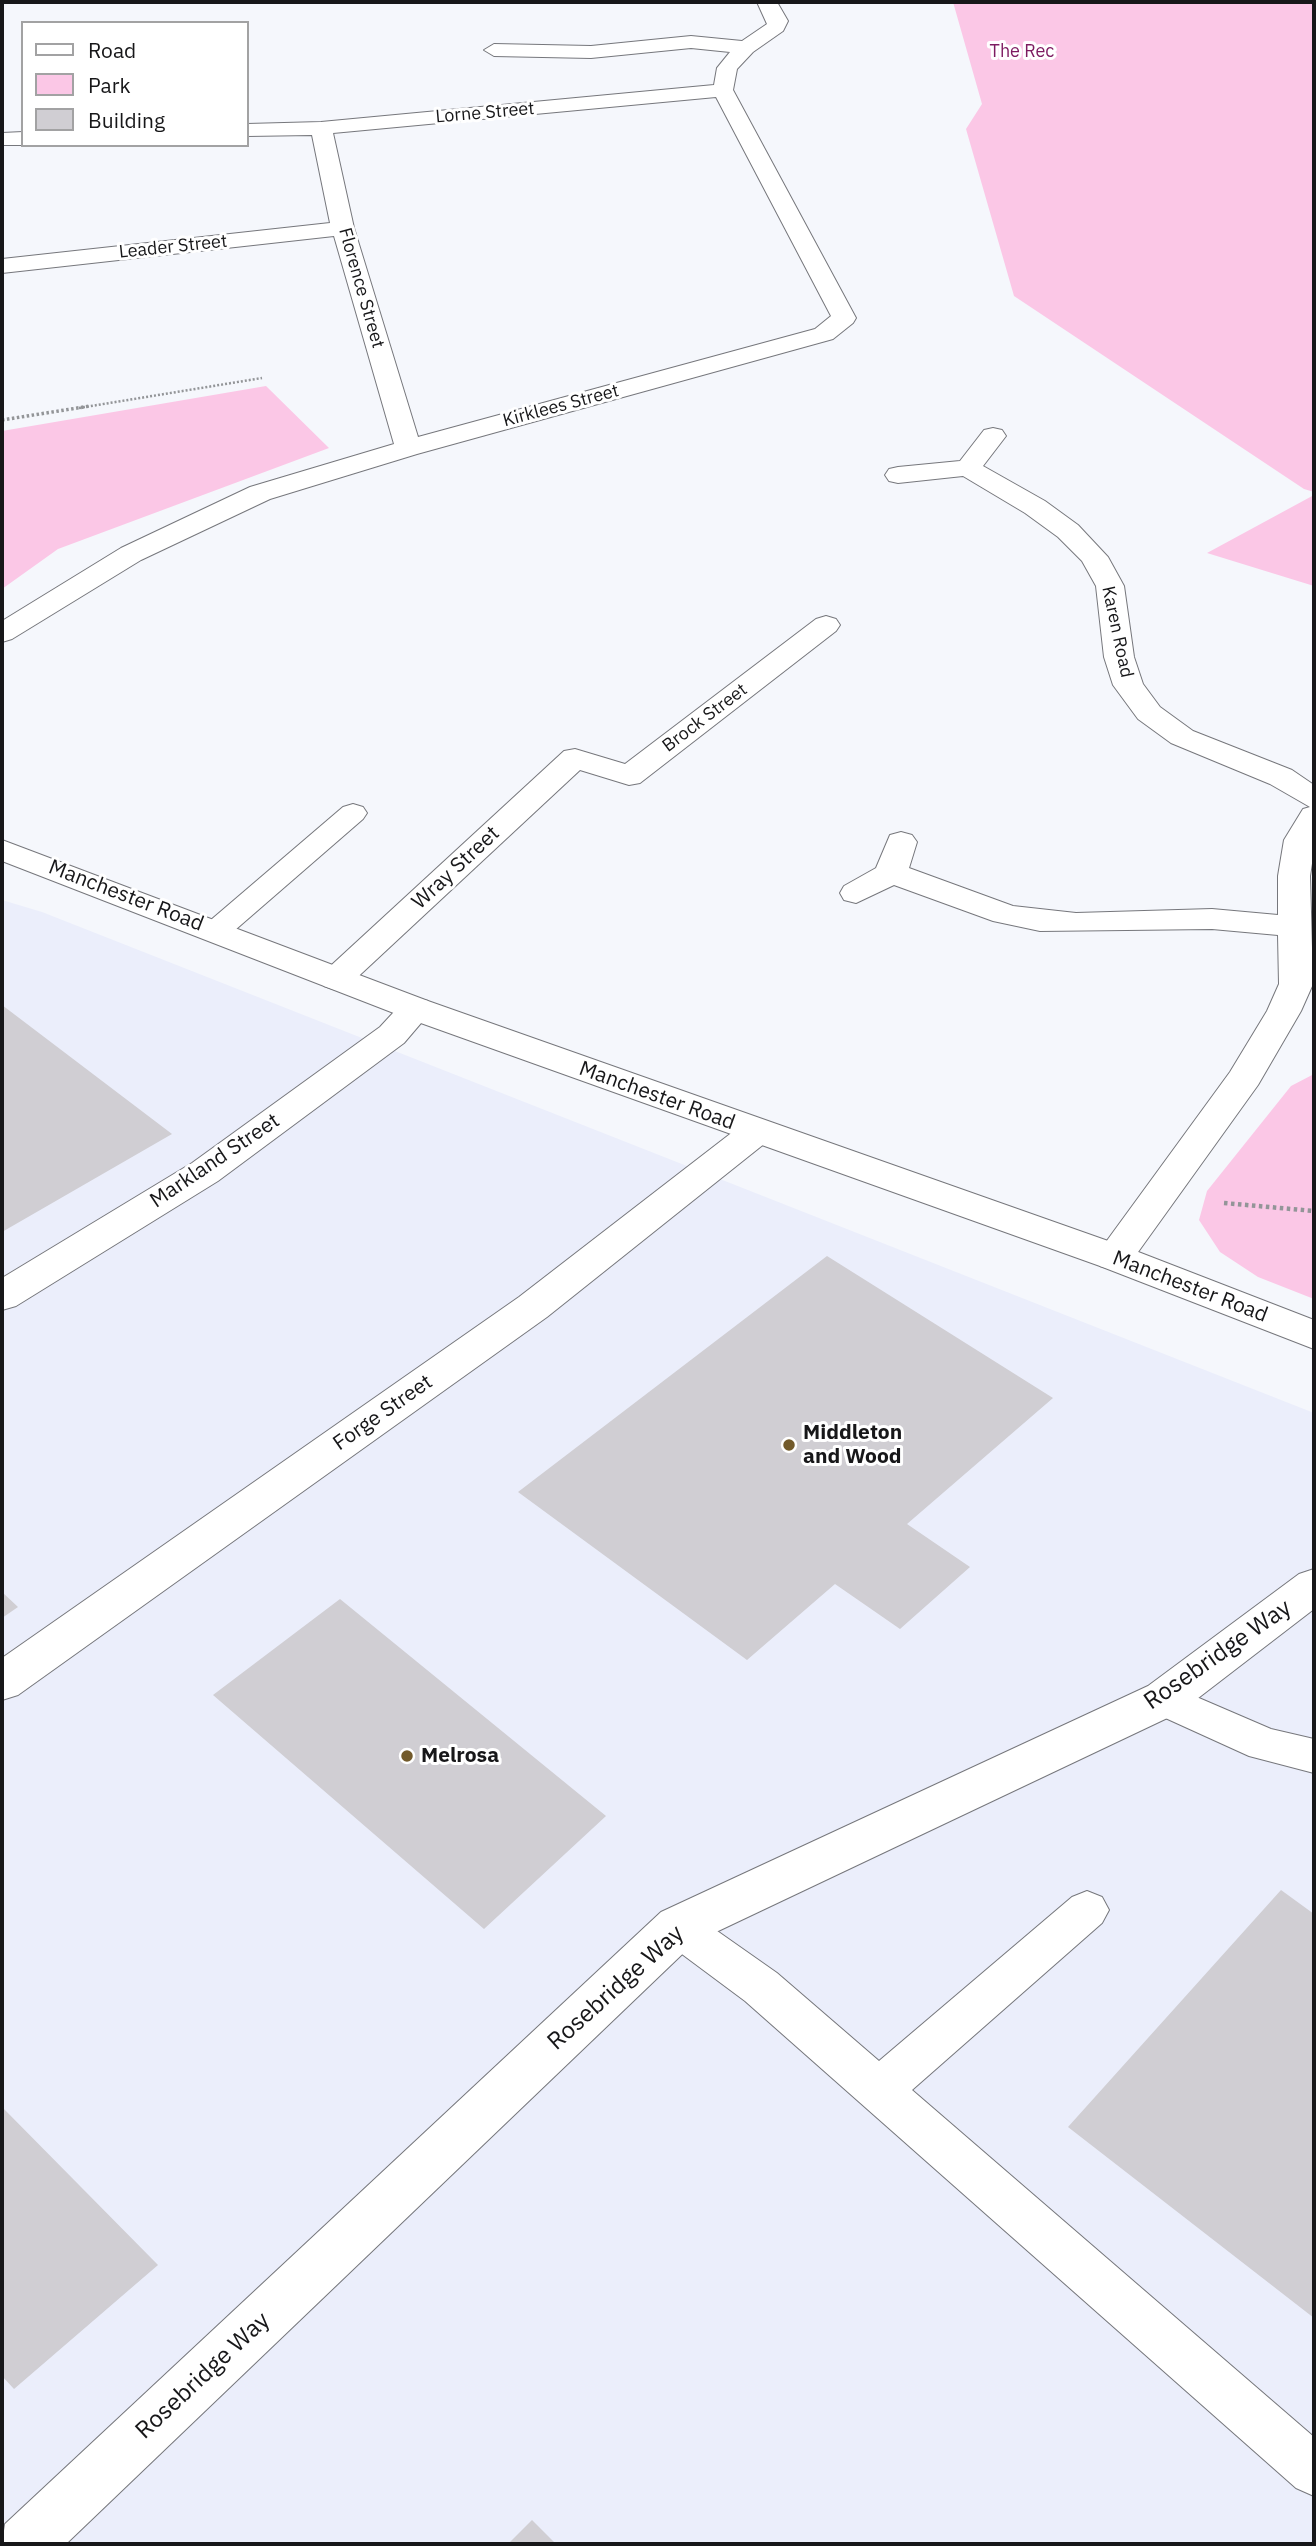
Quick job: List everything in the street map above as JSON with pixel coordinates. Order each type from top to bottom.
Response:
[{"type":"main road","points":[[723,90],[727,68],[746,48],[776,27],[778,21],[767,2]]},
{"type":"main road","points":[[495,50],[591,52],[691,41],[746,48]]},
{"type":"main road","name":"Lorne Street","points":[[248,130],[321,128],[723,90]]},
{"type":"main road","name":"Kirklees Street","points":[[2,633],[131,554],[260,493],[408,447],[824,334],[845,318],[723,90]]},
{"type":"main road","name":"Florence Street","points":[[321,128],[344,228],[408,447]]},
{"type":"main road","points":[[2,139],[21,138]]},
{"type":"main road","name":"Leader Street","points":[[2,266],[344,228]]},
{"type":"main road","points":[[898,475],[968,468],[993,436]]},
{"type":"main road","name":"Karen Road","points":[[968,468],[1035,507],[1068,531],[1094,557],[1110,586],[1119,657],[1128,685],[1149,713],[1182,737],[1281,777],[1314,799]]},
{"type":"main road","name":"Brock Street","points":[[575,758],[629,776],[826,625]]},
{"type":"main road","name":"Wray Street","points":[[336,979],[575,758]]},
{"type":"main road","points":[[1114,1258],[1245,1077],[1299,1016],[1294,876],[1300,840],[1314,816]]},
{"type":"main road","name":"Manchester Road","points":[[2,850],[50,866],[416,1009],[1114,1258],[1314,1335]]},
{"type":"main road","points":[[856,893],[896,858],[1005,914],[1040,921],[1076,923],[1212,919],[1295,927]]},
{"type":"main road","points":[[2,861],[50,866]]},
{"type":"main road","name":"Markland Street","points":[[2,1296],[205,1172],[393,1035],[416,1009]]},
{"type":"main road","name":"Forge Street","points":[[2,1682],[533,1307],[756,1132]]},
{"type":"main road","name":"Rosebridge Way","points":[[25,2544],[678,1927],[1164,1699],[1314,1586]]},
{"type":"lane","points":[[216,931],[353,813]]},
{"type":"lane","points":[[1164,1699],[1264,1744],[1314,1756]]},
{"type":"lane","points":[[878,2090],[1087,1910]]},
{"type":"lane","points":[[678,1927],[761,1987],[1314,2470]]},
{"type":"path","points":[[2,420],[262,378]]},
{"type":"path","points":[[1157,1197],[1314,1211]]},
{"type":"shaded area","points":[[2,900],[42,912],[1314,1413],[1314,2544],[2,2544]]},
{"type":"green space","name":"The Rec","points":[[953,2],[1314,2],[1314,492],[1304,489],[1014,296],[966,129],[982,104]]},
{"type":"green space","points":[[266,386],[329,448],[58,549],[2,589],[2,431]]},
{"type":"green space","points":[[1314,495],[1314,586],[1207,553]]},
{"type":"green space","points":[[1314,1074],[1314,1299],[1258,1277],[1220,1252],[1199,1220],[1207,1191],[1291,1086]]},
{"type":"building","points":[[2,1005],[172,1134],[2,1232]]},
{"type":"building","name":"Middleton and Wood","points":[[827,1256],[1053,1398],[907,1524],[970,1567],[900,1629],[835,1584],[747,1660],[518,1492]]},
{"type":"building","points":[[2,1592],[18,1607],[2,1618]]},
{"type":"building","name":"Melrosa","points":[[340,1599],[606,1816],[484,1929],[213,1695]]},
{"type":"building","points":[[1281,1890],[1314,1914],[1314,2318],[1068,2127]]},
{"type":"building","points":[[2,2107],[158,2265],[14,2389],[2,2376]]},
{"type":"building","points":[[532,2520],[556,2544],[508,2544]]},
{"type":"place","name":"Middleton and Wood","points":[[789,1445]]},
{"type":"place","name":"Melrosa","points":[[407,1756]]}]
